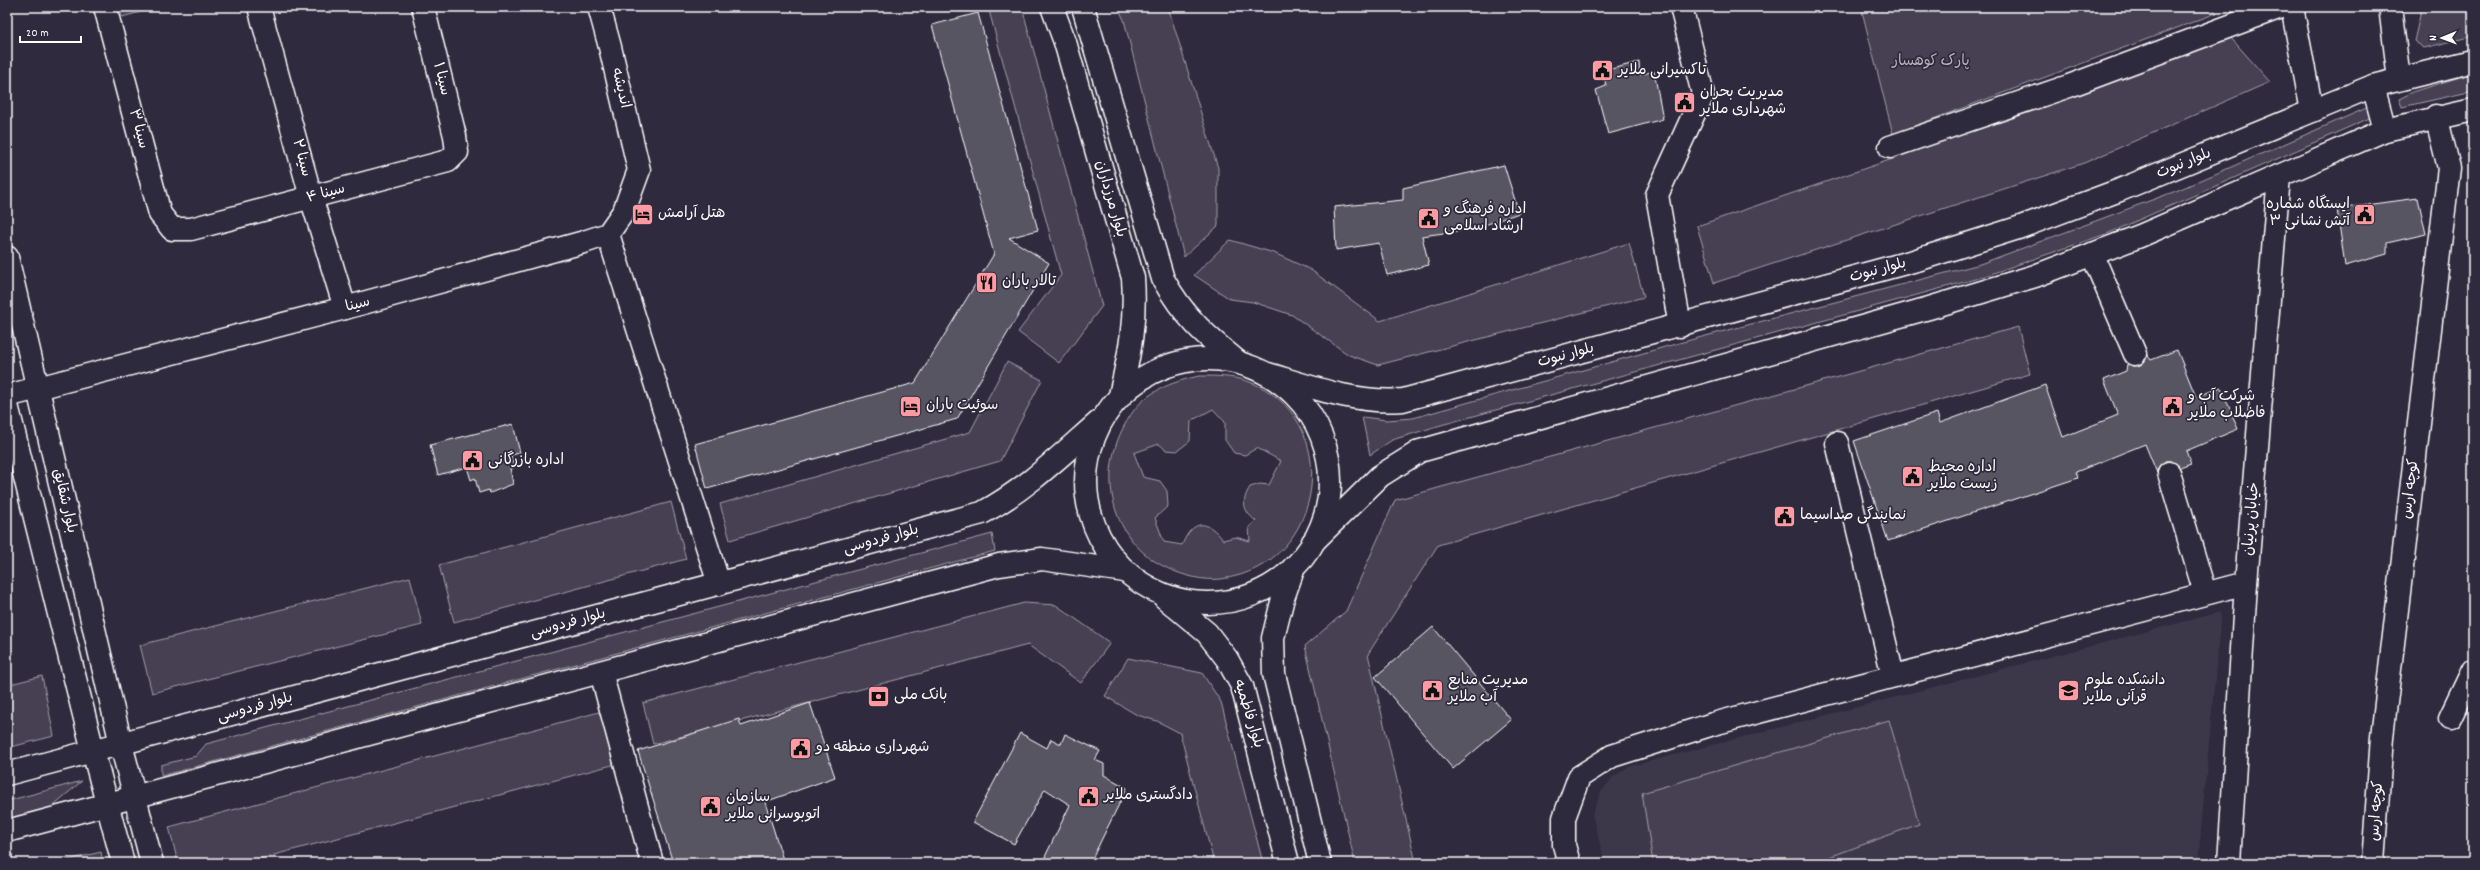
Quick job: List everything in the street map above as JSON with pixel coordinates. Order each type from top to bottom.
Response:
[{"type":"main road","name":"سینا ۳","points":[[105,7],[160,214],[172,229],[191,230]]},
{"type":"main road","name":"سینا ۲","points":[[259,7],[312,198],[345,308]]},
{"type":"main road","name":"سینا ۱","points":[[424,7],[455,136],[456,152]]},
{"type":"main road","name":"اندیشه","points":[[599,7],[639,170],[624,211],[608,234]]},
{"type":"main road","name":"بلوار مرزداران","points":[[1052,7],[1065,42],[1133,278],[1135,312],[1129,358],[1120,395]]},
{"type":"main road","name":"بلوار مرزداران","points":[[1083,7],[1163,278],[1177,305],[1208,338],[1238,362]]},
{"type":"main road","points":[[1680,326],[1656,195],[1703,94],[1681,7]]},
{"type":"main road","points":[[1890,147],[2069,86],[2281,7]]},
{"type":"main road","points":[[2292,7],[2312,111]]},
{"type":"main road","points":[[2390,7],[2399,79]]},
{"type":"main road","name":"بلوار نبوت","points":[[1268,374],[1354,397],[1387,401],[1403,400],[1680,326],[1917,260],[2018,228],[2120,190],[2373,86],[2473,62]]},
{"type":"main road","points":[[2373,86],[2385,130]]},
{"type":"main road","points":[[1313,542],[1324,516],[1329,489],[1328,462],[1321,435],[1308,411],[1290,391],[1268,374],[1238,362],[1206,358],[1175,363],[1146,375],[1120,395],[1102,420],[1089,451],[1086,484],[1091,516],[1104,546],[1125,571],[1159,593],[1187,602],[1209,603],[1245,598],[1271,585],[1294,567],[1313,542],[1380,476],[1420,451],[1929,308],[2035,276],[2092,254],[2279,176],[2385,130],[2436,116],[2473,110]]},
{"type":"main road","name":"کوچه ارس","points":[[2373,863],[2382,737],[2449,168],[2436,116]]},
{"type":"main road","name":"سینا ۴","points":[[191,230],[448,161],[456,152]]},
{"type":"main road","name":"خیابان پرنیان","points":[[2229,863],[2246,583],[2279,176]]},
{"type":"main road","points":[[608,234],[719,584]]},
{"type":"main road","name":"سینا","points":[[7,396],[345,308],[584,242],[608,234]]},
{"type":"main road","points":[[2092,254],[2135,354]]},
{"type":"main road","name":"بلوار شقایق","points":[[7,257],[121,744],[152,863]]},
{"type":"main road","points":[[7,405],[93,751],[123,863]]},
{"type":"main road","name":"بلوار فردوسی","points":[[7,774],[982,513],[1003,502],[1030,483],[1102,420]]},
{"type":"main road","points":[[1837,443],[1893,676]]},
{"type":"main road","points":[[2169,472],[2205,593]]},
{"type":"main road","points":[[7,831],[135,798],[999,565],[1042,559],[1125,571]]},
{"type":"main road","points":[[1294,567],[1283,598],[1273,638],[1274,674],[1320,863]]},
{"type":"main road","points":[[1568,863],[1564,845],[1564,818],[1579,777],[1612,756],[1713,724],[2246,583]]},
{"type":"main road","name":"بلوار فاطمیه","points":[[1159,593],[1206,633],[1227,659],[1242,686],[1288,863]]},
{"type":"main road","points":[[2450,718],[2473,670]]},
{"type":"main road","points":[[601,672],[652,863]]},
{"type":"shaded area","name":"دانشکده علوم قرآنی ملایر","points":[[2221,612],[2198,863],[1605,863],[1592,814],[1601,792],[1612,778],[1628,767]]},
{"type":"green space","points":[[119,7],[160,7],[122,17]]},
{"type":"green space","points":[[988,7],[1022,7],[1102,306],[1059,363],[1018,332],[1061,275]]},
{"type":"green space","points":[[1118,7],[1168,7],[1218,168],[1218,226],[1184,257],[1124,20]]},
{"type":"green space","name":"پارک کوهسار","points":[[1861,7],[2211,7],[2217,13],[1893,134]]},
{"type":"green space","points":[[2422,7],[2473,7],[2473,36],[2424,48],[2414,41]]},
{"type":"green space","points":[[2231,38],[2270,82],[2084,163],[1714,283],[1697,226],[1907,154],[2019,112],[2069,86]]},
{"type":"green space","points":[[2473,73],[2473,91],[2402,107],[2399,99],[2415,91]]},
{"type":"green space","points":[[2369,107],[2372,117],[2109,233],[1979,278],[1441,425],[1392,440],[1370,455],[1362,417],[1387,420],[1413,418],[1679,343],[1980,264],[2176,191]]},
{"type":"green space","points":[[1230,240],[1274,253],[1311,270],[1380,321],[1629,243],[1644,297],[1378,365],[1349,355],[1292,315],[1253,302],[1230,299],[1194,275]]},
{"type":"green space","points":[[2018,327],[2030,374],[1438,545],[1368,654],[1416,863],[1355,863],[1305,646],[1346,611],[1395,500]]},
{"type":"green space","points":[[1007,362],[1042,380],[1000,461],[730,540],[720,504],[970,432]]},
{"type":"green space","points":[[1211,376],[1241,379],[1278,399],[1299,424],[1310,455],[1311,488],[1302,520],[1284,547],[1257,568],[1221,579],[1201,579],[1181,574],[1147,556],[1131,539],[1119,520],[1113,498],[1111,475],[1114,452],[1122,430],[1135,409],[1141,402],[1156,391],[1173,383],[1190,378]],"holes":[[[1213,409],[1225,422],[1225,440],[1234,453],[1245,455],[1257,448],[1281,461],[1269,485],[1260,484],[1250,487],[1245,497],[1246,510],[1256,521],[1249,527],[1250,541],[1235,537],[1223,540],[1211,528],[1206,525],[1200,525],[1190,531],[1182,545],[1164,542],[1155,518],[1168,506],[1167,491],[1160,481],[1143,477],[1134,453],[1159,444],[1166,450],[1177,451],[1190,441],[1191,421]]]},
{"type":"green space","points":[[671,502],[686,559],[454,622],[439,565]]},
{"type":"green space","points":[[992,534],[995,551],[161,776],[161,765],[196,756],[206,744]]},
{"type":"green space","points":[[410,577],[422,625],[152,693],[140,645]]},
{"type":"green space","points":[[1024,603],[1056,605],[1110,643],[1081,683],[1028,645],[653,744],[643,703]]},
{"type":"green space","points":[[1128,658],[1202,673],[1221,702],[1263,863],[1214,863],[1180,733],[1157,721],[1137,715],[1105,696]]},
{"type":"green space","points":[[42,676],[54,736],[7,748],[7,685]]},
{"type":"green space","points":[[603,711],[616,764],[244,863],[178,863],[169,827]]},
{"type":"green space","points":[[1889,720],[1919,824],[1813,863],[1653,863],[1642,793]]},
{"type":"green space","points":[[82,781],[49,809],[7,820],[7,801]]},
{"type":"green space","points":[[101,852],[103,863],[55,863]]},
{"type":"building","points":[[978,13],[1038,230],[1009,238],[1049,263],[957,419],[707,489],[695,444],[915,383],[994,254],[932,25]]},
{"type":"building","name":"تاکسیرانی ملایر","points":[[1639,62],[1640,75],[1654,71],[1663,119],[1608,134],[1596,90],[1606,86],[1603,71]]},
{"type":"building","points":[[1504,165],[1519,213],[1473,229],[1422,236],[1429,265],[1387,275],[1379,243],[1336,250],[1334,207],[1403,200],[1403,188]]},
{"type":"building","points":[[2418,198],[2426,234],[2387,243],[2387,254],[2345,266],[2337,209]]},
{"type":"building","points":[[2177,350],[2196,397],[2221,387],[2238,429],[2186,451],[2191,464],[2180,468],[2172,461],[2166,461],[2160,465],[2157,473],[2145,444],[2076,472],[2078,478],[1888,541],[1854,441],[1937,413],[1940,423],[2045,385],[2063,437],[2118,415],[2104,380],[2126,371],[2127,364],[2134,366],[2140,365],[2147,355],[2151,360]]},
{"type":"building","name":"اداره بازرگانی","points":[[513,424],[520,453],[511,455],[514,468],[510,468],[513,484],[490,493],[489,490],[479,493],[475,478],[471,480],[467,467],[438,475],[430,445]]},
{"type":"building","points":[[1433,627],[1511,720],[1453,769],[1375,677]]},
{"type":"building","name":"سازمان اتوبوسرانی ملایر","points":[[810,703],[835,777],[765,802],[784,863],[673,863],[638,751],[739,719],[741,726]]},
{"type":"building","name":"دادگستری ملایر","points":[[1020,733],[1047,748],[1051,739],[1061,744],[1065,734],[1100,751],[1095,760],[1104,764],[1104,775],[1127,788],[1090,863],[1042,863],[1070,805],[1045,789],[1014,844],[973,822]]},
{"type":"place","name":"تاکسیرانی ملایر","points":[[1603,71]]},
{"type":"place","name":"مدیریت بحران شهرداری ملایر","points":[[1685,102]]},
{"type":"place","name":"هتل آرامش","points":[[642,214]]},
{"type":"place","name":"ایستگاه شماره ۳ آتش نشانی","points":[[2365,214]]},
{"type":"place","name":"اداره فرهنگ و ارشاد اسلامی","points":[[1428,219]]},
{"type":"place","name":"تالار باران","points":[[986,282]]},
{"type":"place","name":"سوئیت باران","points":[[910,406]]},
{"type":"place","name":"شرکت آب و فاضلاب ملایر","points":[[2172,406]]},
{"type":"place","name":"اداره بازرگانی","points":[[473,461]]},
{"type":"place","name":"اداره محیط زیست ملایر","points":[[1912,477]]},
{"type":"place","name":"نمایندگی صداسیما","points":[[1784,516]]},
{"type":"place","name":"مدیریت منابع آب ملایر","points":[[1433,690]]},
{"type":"place","name":"دانشکده علوم قرآنی ملایر","points":[[2069,690]]},
{"type":"place","name":"بانک ملی","points":[[878,696]]},
{"type":"place","name":"شهرداری منطقه دو","points":[[801,748]]},
{"type":"place","name":"دادگستری ملایر","points":[[1089,796]]},
{"type":"place","name":"سازمان اتوبوسرانی ملایر","points":[[711,807]]}]
